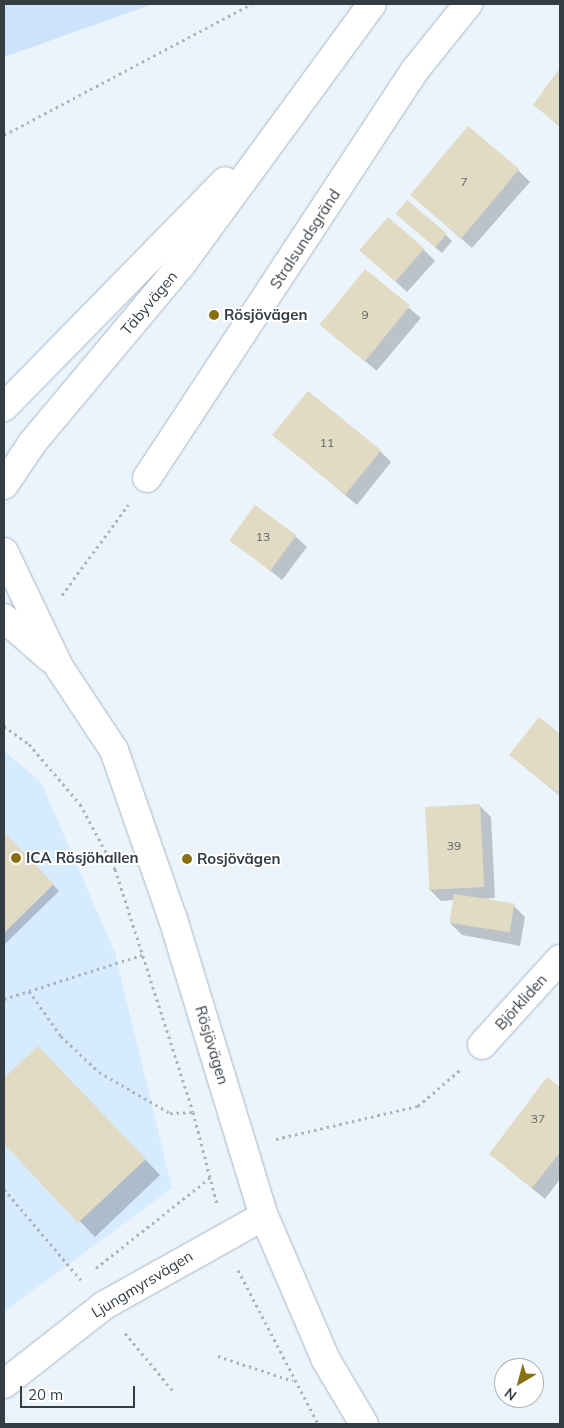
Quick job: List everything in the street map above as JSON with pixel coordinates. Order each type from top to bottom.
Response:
[{"type":"street","name":"Täbyvägen","points":[[4,485],[34,442],[180,265],[372,4]]},
{"type":"street","name":"Stralsundsgränd","points":[[148,478],[415,70],[468,4]]},
{"type":"street","name":"Täbyvägen","points":[[4,407],[289,116]]},
{"type":"street","name":"Rösjövägen","points":[[4,552],[59,666],[114,750],[174,919],[264,1216],[326,1360],[364,1424]]},
{"type":"street","name":"Rösjövägen","points":[[4,618],[59,666]]},
{"type":"street","name":"Björkliden","points":[[482,1045],[560,960]]},
{"type":"street","name":"Ljungmyrsvägen","points":[[4,1384],[103,1306],[264,1216]]},
{"type":"path","points":[[4,135],[251,4]]},
{"type":"path","points":[[58,599],[148,478]]},
{"type":"path","points":[[4,726],[29,744],[80,804],[115,869],[194,1112],[217,1202]]},
{"type":"path","points":[[4,999],[142,955]]},
{"type":"path","points":[[29,991],[61,1036],[99,1072],[170,1113],[194,1112]]},
{"type":"path","points":[[269,1141],[418,1106],[447,1084],[482,1045]]},
{"type":"path","points":[[73,1286],[211,1176]]},
{"type":"path","points":[[236,1265],[294,1382],[318,1424]]},
{"type":"path","points":[[218,1356],[294,1382]]},
{"type":"shaded area","points":[[4,4],[153,4],[4,57]]},
{"type":"shaded area","points":[[4,751],[41,782],[115,953],[172,1188],[4,1312]]},
{"type":"building","points":[[560,68],[560,126],[533,105]]},
{"type":"building","points":[[468,126],[519,169],[461,238],[410,195]]},
{"type":"building","points":[[407,200],[447,233],[435,247],[395,214]]},
{"type":"building","points":[[388,217],[424,248],[395,282],[359,250]]},
{"type":"building","points":[[365,269],[410,306],[365,361],[320,325]]},
{"type":"building","points":[[308,391],[381,450],[345,494],[272,435]]},
{"type":"building","points":[[255,505],[296,535],[270,571],[229,541]]},
{"type":"building","points":[[539,717],[560,734],[560,795],[509,755]]},
{"type":"building","points":[[480,804],[484,887],[429,890],[425,807]]},
{"type":"building","name":"ICA Rösjöhallen","points":[[4,832],[54,884],[4,933]]},
{"type":"building","points":[[454,894],[514,904],[510,932],[449,923]]},
{"type":"building","points":[[38,1046],[146,1159],[78,1223],[4,1144],[4,1078]]},
{"type":"building","points":[[547,1077],[560,1087],[560,1152],[532,1188],[489,1154]]},
{"type":"place","name":"Rösjövägen","points":[[214,315]]},
{"type":"place","name":"ICA Rösjöhallen","points":[[16,858]]},
{"type":"place","name":"Rosjövägen","points":[[187,859]]}]
